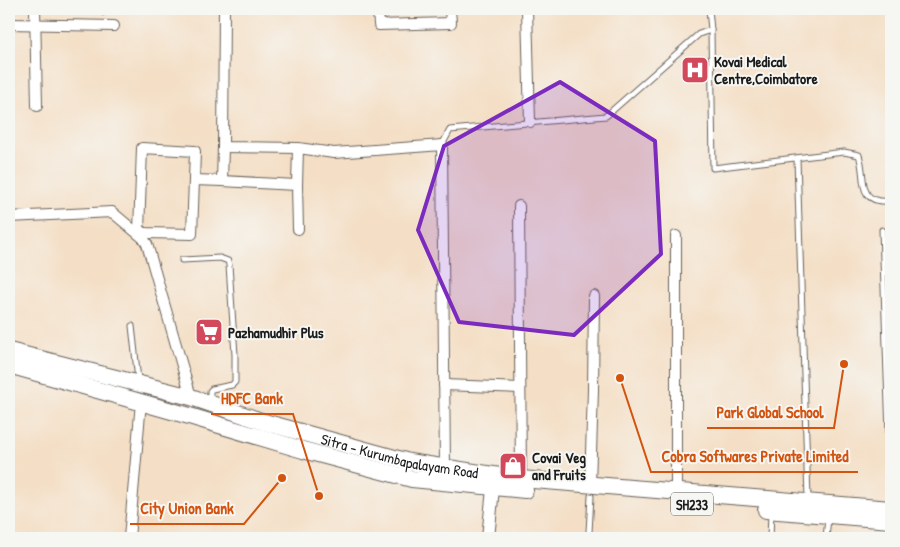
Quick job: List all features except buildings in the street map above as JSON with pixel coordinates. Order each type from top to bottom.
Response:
[{"type":"main road","name":"Sitra - Kurumbapalayam Road","points":[[9,351],[191,396],[264,422],[409,462],[445,467],[494,481],[771,510],[891,520]]},
{"type":"main road","points":[[9,365],[303,450],[412,479],[494,481]]},
{"type":"main road","name":"Sitra - Kurumbapalayam Road","points":[[494,481],[521,480],[590,490],[676,491],[891,509]]},
{"type":"street","points":[[35,9],[38,106]]},
{"type":"street","points":[[222,181],[224,9]]},
{"type":"street","points":[[378,9],[380,25],[451,23],[450,9]]},
{"type":"street","points":[[527,9],[530,122]]},
{"type":"street","points":[[9,24],[114,26]]},
{"type":"street","points":[[223,147],[298,148],[334,153],[442,145],[445,467]]},
{"type":"street","points":[[142,148],[195,151],[194,180],[192,234],[139,232],[142,148]]},
{"type":"street","points":[[298,148],[298,229]]},
{"type":"street","points":[[194,180],[297,185]]},
{"type":"street","points":[[519,206],[521,480]]},
{"type":"street","points":[[9,217],[112,212],[143,238],[147,244],[156,273],[191,396]]},
{"type":"street","points":[[676,236],[676,491]]},
{"type":"street","points":[[590,490],[594,296]]},
{"type":"street","points":[[444,385],[520,388]]},
{"type":"street","points":[[130,538],[141,402]]},
{"type":"street","points":[[488,538],[494,481]]},
{"type":"street","points":[[891,516],[891,525]]},
{"type":"lane","points":[[709,9],[713,168],[844,152],[858,155],[862,164],[864,188],[868,196],[878,202],[891,201]]},
{"type":"lane","points":[[442,145],[450,130],[606,116],[699,34],[711,30]]},
{"type":"lane","points":[[796,159],[808,502]]},
{"type":"lane","points":[[882,230],[891,492]]},
{"type":"lane","points":[[182,260],[220,258],[228,261],[229,265],[235,355],[234,382],[232,385],[212,389],[210,391],[210,403]]},
{"type":"lane","points":[[132,326],[138,383]]},
{"type":"lane","points":[[586,538],[589,532],[590,490]]},
{"type":"lane","points":[[770,538],[771,510]]},
{"type":"lane","points":[[826,538],[829,515]]},
{"type":"highlighted area","points":[[560,82],[655,141],[661,254],[574,335],[459,322],[418,230],[444,146]]},
{"type":"place","name":"Kovai Medical Centre,Coimbatore","points":[[695,70]]},
{"type":"place","name":"Pazhamudhir Plus","points":[[209,332]]},
{"type":"place","name":"Park Global School","points":[[844,364]]},
{"type":"place","name":"Cobra Softwares Private Limited","points":[[620,378]]},
{"type":"place","name":"Covai Veg and Fruits","points":[[513,466]]},
{"type":"place","name":"City Union Bank","points":[[282,478]]},
{"type":"place","name":"HDFC Bank","points":[[319,496]]}]
